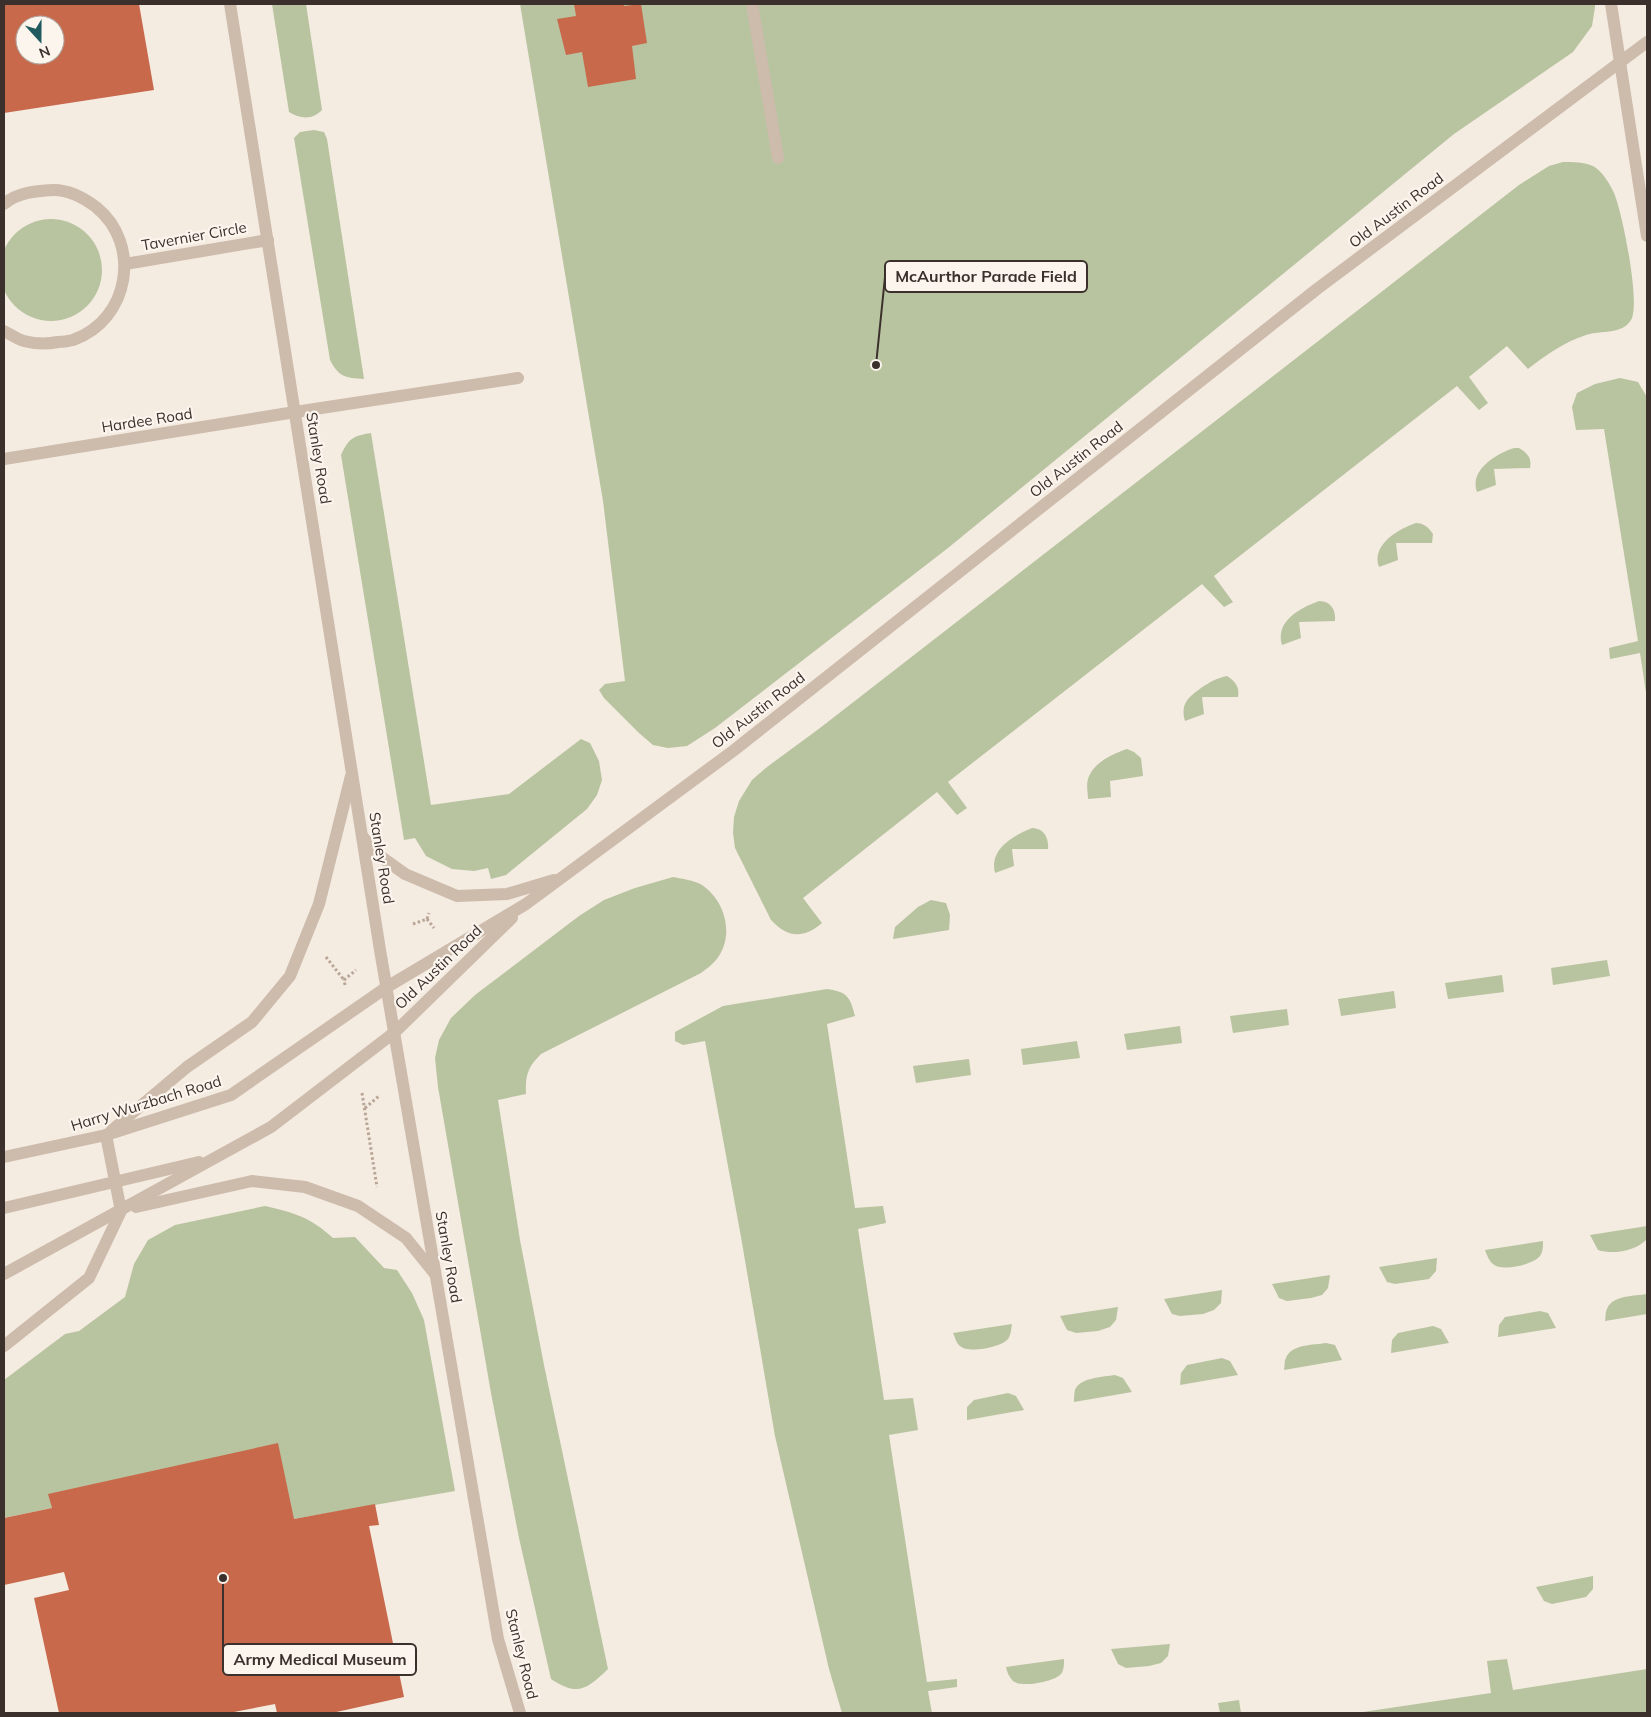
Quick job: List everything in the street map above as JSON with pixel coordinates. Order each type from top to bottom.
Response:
[{"type":"street","name":"Stanley Road","points":[[230,4],[387,987],[498,1639],[520,1713]]},
{"type":"street","points":[[752,4],[778,158]]},
{"type":"street","points":[[1611,4],[1647,236]]},
{"type":"street","name":"Old Austin Road","points":[[387,987],[526,904],[733,751],[1317,289],[1647,42]]},
{"type":"street","name":"Tavernier Circle","points":[[4,204],[8,200],[33,191],[60,190],[85,198],[106,215],[120,238],[125,264],[122,289],[112,310],[95,328],[73,340],[49,344],[25,341],[4,331]]},
{"type":"street","name":"Tavernier Circle","points":[[125,264],[268,240]]},
{"type":"street","name":"Hardee Road","points":[[4,459],[518,378]]},
{"type":"street","points":[[4,1346],[89,1278],[121,1210],[106,1135],[187,1067],[252,1022],[290,976],[319,904],[352,771]]},
{"type":"street","points":[[363,837],[377,854],[405,874],[457,896],[507,894],[563,877]]},
{"type":"street","name":"Old Austin Road","points":[[395,1032],[526,904]]},
{"type":"street","name":"Harry Wurzbach Road","points":[[4,1157],[106,1135],[231,1095],[387,987]]},
{"type":"street","points":[[4,1274],[272,1128],[395,1032]]},
{"type":"street","points":[[4,1208],[216,1158]]},
{"type":"street","points":[[121,1210],[252,1181],[305,1187],[358,1206],[406,1238],[436,1275]]},
{"type":"path","points":[[413,924],[427,919],[433,906]]},
{"type":"path","points":[[427,919],[436,930]]},
{"type":"path","points":[[324,955],[344,980]]},
{"type":"path","points":[[362,1093],[377,1189]]},
{"type":"path","points":[[364,1108],[380,1096]]},
{"type":"green space","points":[[272,4],[306,4],[322,110],[315,116],[302,117],[289,112]]},
{"type":"green space","points":[[520,4],[1595,4],[1595,7],[1592,26],[1573,52],[1454,134],[948,548],[715,728],[687,746],[668,748],[653,745],[604,698],[599,690],[605,684],[625,681],[603,501]]},
{"type":"green space","points":[[314,130],[324,132],[327,139],[364,379],[343,376],[336,370],[330,360],[294,138],[300,132]]},
{"type":"green space","points":[[1563,162],[1582,163],[1593,166],[1600,171],[1614,193],[1626,237],[1634,296],[1631,320],[1627,325],[1617,330],[1586,335],[1570,341],[1528,369],[1507,346],[1469,377],[1488,403],[1479,410],[1457,386],[1214,576],[1233,602],[1224,607],[1202,584],[948,782],[967,808],[957,815],[937,792],[803,898],[822,923],[808,932],[796,934],[783,930],[771,920],[735,848],[733,833],[734,817],[739,801],[752,780],[1519,185],[1549,166]]},
{"type":"green space","points":[[51,219],[70,223],[87,234],[98,251],[102,270],[98,289],[87,306],[70,317],[51,321],[32,317],[15,306],[4,289],[0,270],[4,251],[15,234],[32,223]]},
{"type":"green space","points":[[1620,378],[1638,382],[1647,397],[1647,699],[1640,653],[1610,659],[1609,648],[1638,641],[1604,429],[1576,430],[1572,407],[1577,393],[1595,384]]},
{"type":"green space","points":[[371,433],[431,805],[509,794],[581,739],[590,743],[599,761],[602,780],[597,795],[587,809],[506,875],[491,879],[488,868],[474,871],[452,869],[426,856],[415,838],[404,840],[341,455],[349,441],[360,435]]},
{"type":"green space","points":[[1514,448],[1519,448],[1528,456],[1530,468],[1494,469],[1496,485],[1477,492],[1476,484],[1480,470],[1492,459]]},
{"type":"green space","points":[[1416,523],[1428,527],[1433,534],[1432,543],[1396,543],[1398,560],[1379,567],[1378,559],[1382,545],[1394,534]]},
{"type":"green space","points":[[1319,601],[1330,604],[1335,613],[1335,621],[1299,622],[1301,638],[1282,645],[1282,629],[1286,622],[1304,607]]},
{"type":"green space","points":[[1227,676],[1236,685],[1238,697],[1202,697],[1204,714],[1185,721],[1184,710],[1189,698],[1211,682]]},
{"type":"green space","points":[[1127,749],[1141,758],[1143,776],[1110,781],[1111,797],[1088,799],[1087,781],[1090,773],[1109,756]]},
{"type":"green space","points":[[1032,828],[1036,828],[1045,834],[1048,841],[1048,849],[1012,849],[1014,866],[995,873],[994,865],[999,850],[1010,839]]},
{"type":"green space","points":[[673,877],[702,885],[717,900],[725,920],[726,930],[722,951],[716,960],[701,973],[541,1054],[528,1072],[526,1094],[498,1100],[520,1240],[544,1365],[608,1669],[588,1686],[575,1689],[560,1685],[551,1679],[519,1538],[491,1393],[438,1087],[435,1058],[439,1040],[451,1018],[475,995],[579,916],[604,900],[635,888]]},
{"type":"green space","points":[[931,900],[946,903],[950,915],[949,930],[893,939],[895,927],[918,907]]},
{"type":"green space","points":[[1607,960],[1610,976],[1553,985],[1551,968]]},
{"type":"green space","points":[[1502,975],[1504,992],[1448,999],[1445,983]]},
{"type":"green space","points":[[827,989],[847,996],[855,1016],[827,1024],[855,1208],[883,1206],[886,1223],[858,1229],[884,1400],[913,1398],[918,1430],[889,1435],[927,1682],[957,1679],[957,1687],[928,1691],[932,1713],[842,1713],[829,1669],[775,1436],[705,1041],[683,1045],[675,1041],[675,1032],[723,1006]]},
{"type":"green space","points":[[1394,991],[1396,1008],[1341,1016],[1338,999]]},
{"type":"green space","points":[[1287,1009],[1289,1025],[1233,1033],[1230,1016]]},
{"type":"green space","points":[[1180,1026],[1182,1043],[1127,1050],[1124,1034]]},
{"type":"green space","points":[[1077,1041],[1080,1058],[1023,1065],[1021,1049]]},
{"type":"green space","points":[[969,1059],[971,1075],[916,1083],[913,1066]]},
{"type":"green space","points":[[265,1206],[309,1220],[333,1238],[355,1237],[384,1268],[397,1270],[412,1293],[424,1320],[455,1491],[294,1519],[49,1494],[52,1508],[4,1518],[4,1380],[65,1334],[79,1331],[125,1297],[134,1264],[148,1240],[175,1225]]},
{"type":"green space","points":[[1647,1226],[1647,1239],[1637,1246],[1624,1251],[1610,1252],[1598,1250],[1590,1235]]},
{"type":"green space","points":[[1543,1241],[1540,1256],[1524,1265],[1497,1266],[1490,1261],[1485,1250]]},
{"type":"green space","points":[[1437,1258],[1436,1271],[1429,1279],[1395,1284],[1387,1282],[1379,1267]]},
{"type":"green space","points":[[1330,1275],[1328,1288],[1322,1295],[1311,1298],[1287,1301],[1279,1298],[1272,1284]]},
{"type":"green space","points":[[1222,1290],[1221,1303],[1214,1310],[1203,1314],[1180,1316],[1172,1314],[1164,1299]]},
{"type":"green space","points":[[1647,1294],[1647,1314],[1605,1321],[1606,1310],[1614,1301],[1624,1297]]},
{"type":"green space","points":[[1118,1307],[1116,1320],[1110,1327],[1098,1331],[1076,1333],[1067,1330],[1060,1316]]},
{"type":"green space","points":[[1540,1311],[1548,1313],[1556,1328],[1498,1337],[1499,1325],[1505,1317]]},
{"type":"green space","points":[[1012,1324],[1008,1339],[992,1347],[964,1348],[960,1346],[953,1333]]},
{"type":"green space","points":[[1433,1326],[1441,1329],[1449,1343],[1391,1353],[1392,1340],[1398,1333]]},
{"type":"green space","points":[[1326,1343],[1335,1345],[1342,1360],[1284,1370],[1285,1359],[1293,1350],[1303,1346]]},
{"type":"green space","points":[[1222,1358],[1230,1361],[1238,1375],[1180,1385],[1181,1373],[1187,1365]]},
{"type":"green space","points":[[1115,1375],[1123,1378],[1132,1392],[1074,1402],[1075,1390],[1082,1382],[1093,1378]]},
{"type":"green space","points":[[1008,1393],[1016,1396],[1024,1410],[967,1420],[967,1407],[974,1400]]},
{"type":"green space","points":[[1593,1576],[1593,1589],[1586,1597],[1552,1604],[1544,1601],[1536,1587]]},
{"type":"green space","points":[[1170,1644],[1168,1656],[1161,1663],[1126,1668],[1118,1664],[1111,1649]]},
{"type":"green space","points":[[1064,1659],[1063,1669],[1057,1677],[1030,1684],[1013,1681],[1006,1667]]},
{"type":"green space","points":[[1507,1659],[1513,1690],[1647,1669],[1647,1713],[1356,1713],[1491,1693],[1487,1661]]},
{"type":"green space","points":[[1239,1700],[1241,1713],[1220,1713],[1218,1703]]},
{"type":"building","points":[[4,4],[139,4],[154,90],[4,113]]},
{"type":"building","points":[[574,4],[624,4],[624,6],[641,4],[647,43],[632,46],[636,79],[588,87],[582,52],[566,55],[557,19],[576,16]]},
{"type":"building","points":[[278,1443],[294,1519],[375,1504],[379,1525],[369,1526],[404,1697],[332,1713],[277,1713],[275,1704],[229,1713],[59,1713],[34,1598],[69,1590],[64,1572],[4,1585],[4,1518],[52,1508],[48,1494]]},
{"type":"place","name":"McAurthor Parade Field","points":[[876,365]]},
{"type":"place","name":"Army Medical Museum","points":[[223,1578]]}]
